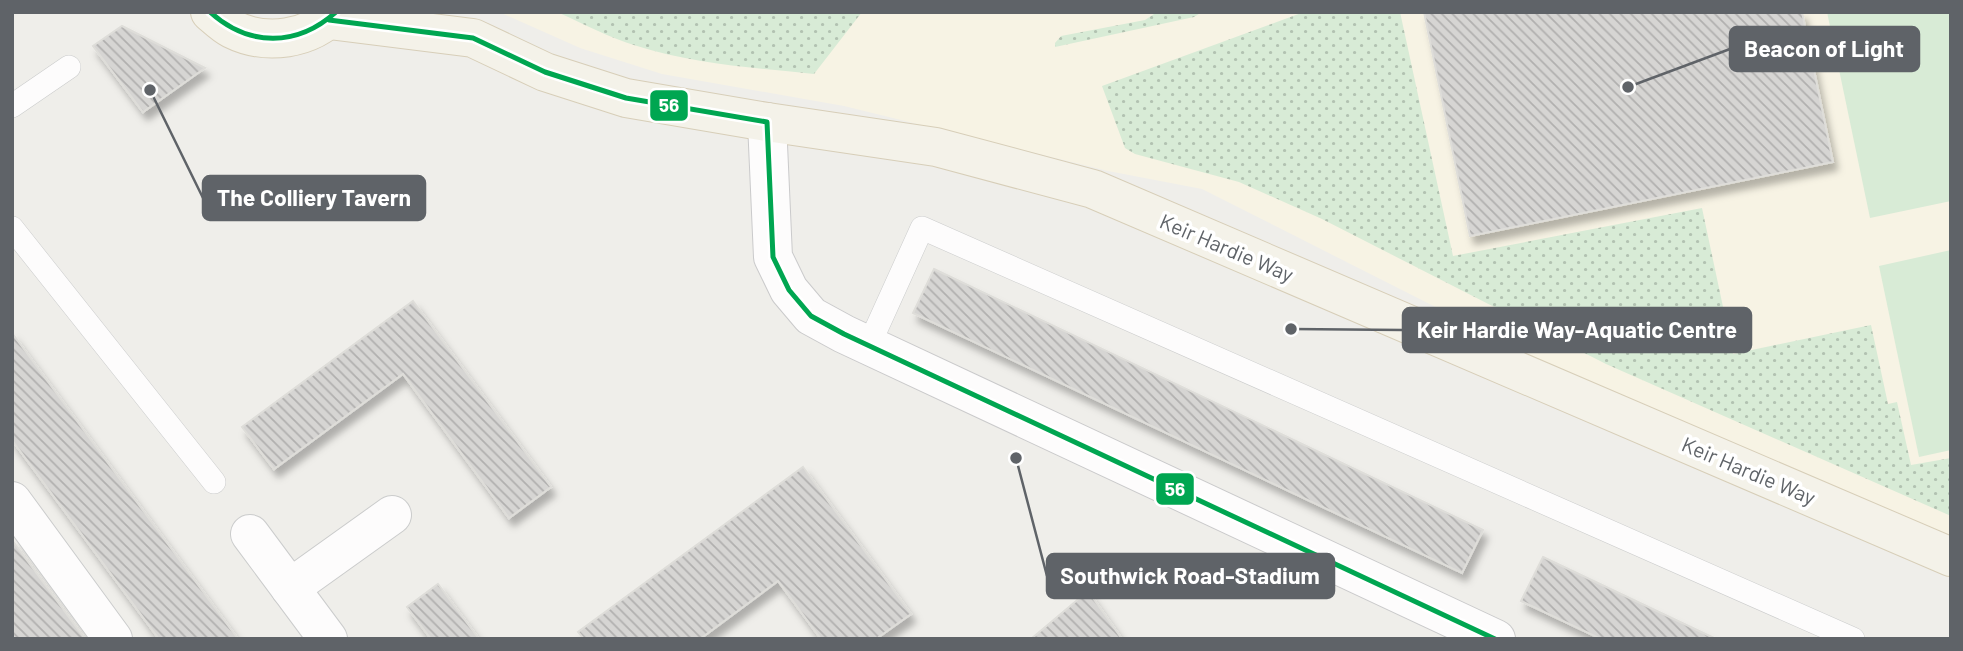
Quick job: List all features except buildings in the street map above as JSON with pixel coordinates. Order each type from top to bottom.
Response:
[{"type":"main road","points":[[210,12],[231,29],[256,38],[282,39],[307,33],[332,16]]},
{"type":"main road","name":"Keir Hardie Way","points":[[332,16],[461,25],[545,72],[626,98],[936,147],[1093,189],[1951,557]]},
{"type":"street","points":[[767,122],[773,257],[789,290],[811,316],[1496,639]]},
{"type":"street","points":[[12,501],[113,639]]},
{"type":"street","points":[[290,588],[392,515]]},
{"type":"street","points":[[250,534],[328,639]]},
{"type":"lane","points":[[12,106],[69,67]]},
{"type":"lane","points":[[12,228],[214,482]]},
{"type":"lane","points":[[869,345],[922,228],[1853,639]]},
{"type":"shaded area","points":[[499,12],[1951,12],[1951,542],[1590,385],[1202,189],[1108,171],[844,106],[662,74],[580,48]]},
{"type":"green space","points":[[557,12],[862,12],[814,74],[725,64],[659,52],[617,39]]},
{"type":"green space","points":[[1157,12],[1202,12],[1194,17],[1055,47],[1061,36],[1145,20]]},
{"type":"green space","points":[[1304,12],[1400,12],[1453,256],[1702,208],[1733,354],[1871,325],[1888,404],[1897,402],[1911,465],[1951,458],[1951,516],[1606,364],[1322,219],[1239,182],[1135,154],[1125,148],[1102,86]]},
{"type":"green space","points":[[1827,12],[1951,12],[1951,201],[1870,218]]},
{"type":"green space","points":[[1951,250],[1951,450],[1919,457],[1879,266]]},
{"type":"transit line","name":"56","points":[[210,12],[241,32],[273,38],[305,32],[336,12]]},
{"type":"transit line","name":"56","points":[[329,20],[473,38],[545,72],[626,98],[767,122],[773,257],[789,290],[811,316],[844,334],[1495,639]]},
{"type":"place","name":"Beacon of Light","points":[[1628,87]]},
{"type":"place","name":"The Colliery Tavern","points":[[150,90]]},
{"type":"place","name":"Keir Hardie Way-Aquatic Centre","points":[[1291,329]]},
{"type":"place","name":"Southwick Road-Stadium","points":[[1016,458]]}]
